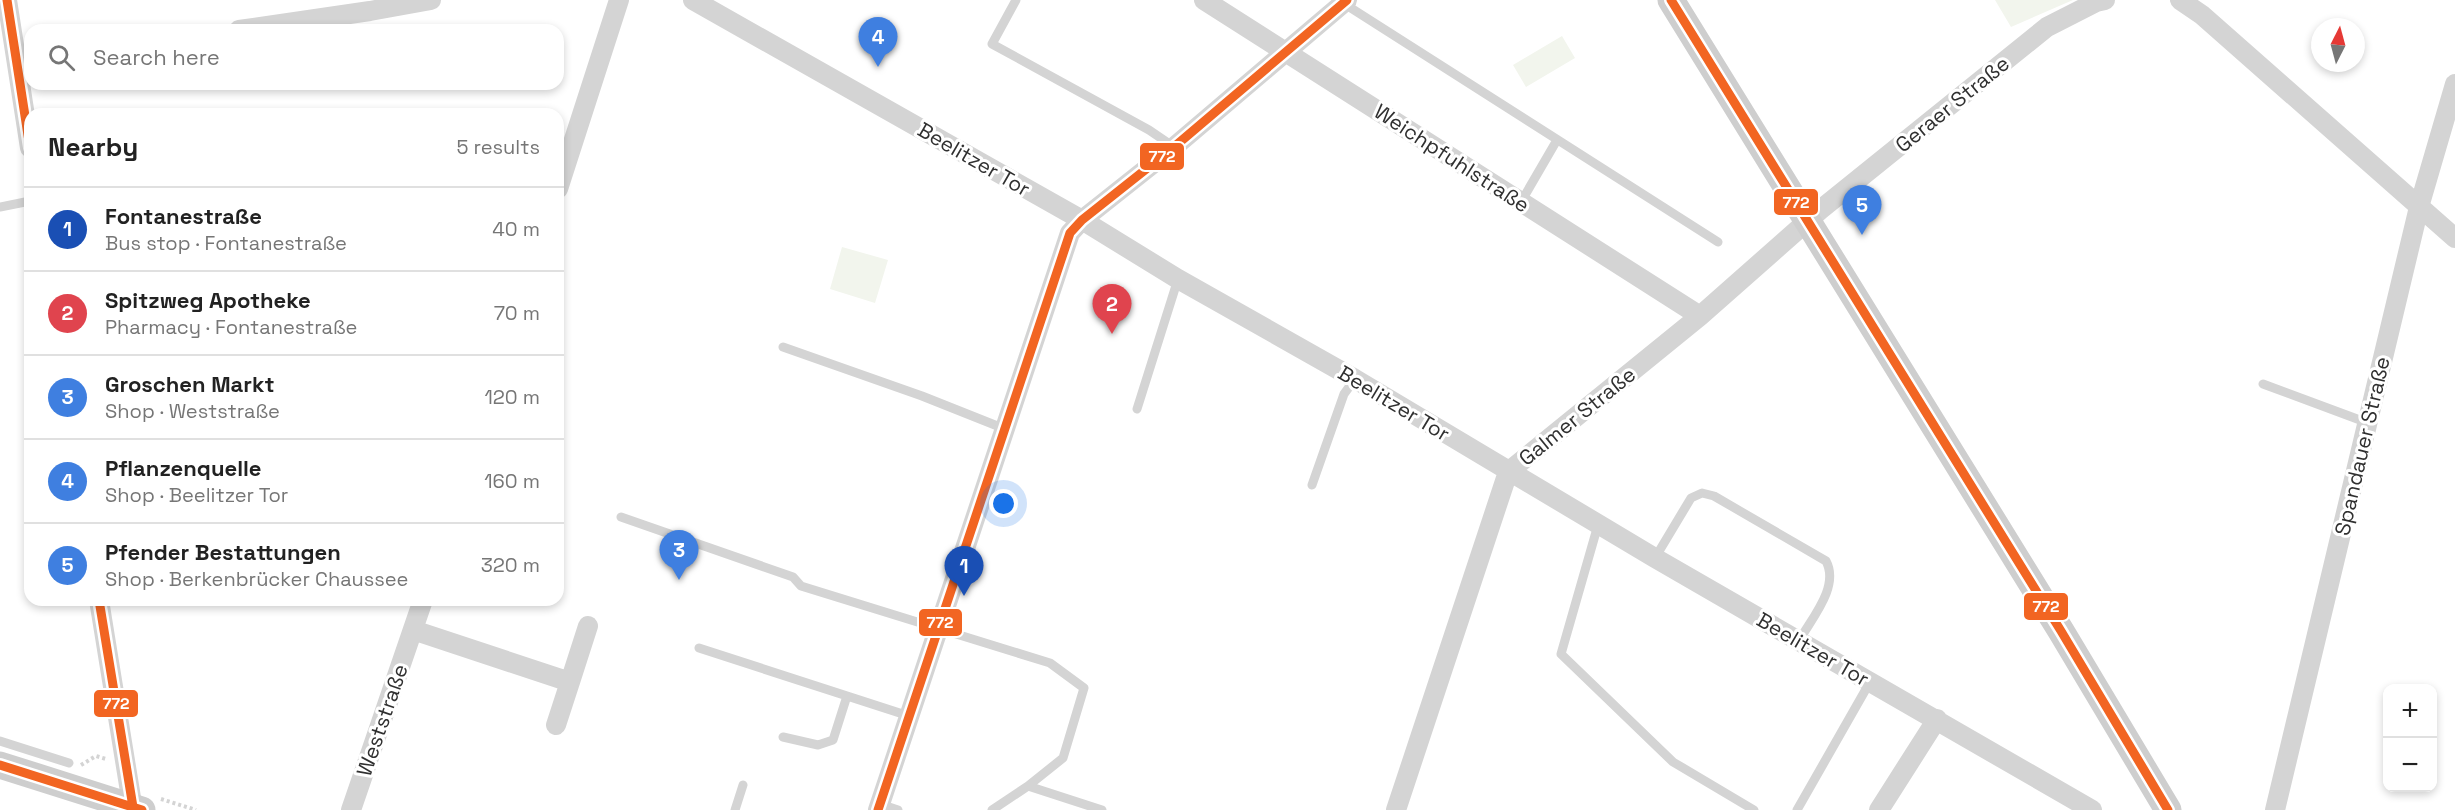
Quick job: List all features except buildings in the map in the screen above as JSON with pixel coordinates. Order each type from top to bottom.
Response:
[{"type":"main road","points":[[1671,0],[2055,621],[2168,810]]},
{"type":"main road","points":[[0,765],[140,805]]},
{"type":"street","points":[[7,0],[23,61]]},
{"type":"street","points":[[272,24],[369,6],[431,0]]},
{"type":"street","points":[[564,170],[619,0]]},
{"type":"street","name":"Beelitzer Tor","points":[[693,0],[1082,220],[1179,279],[1355,379],[1598,525],[2092,810]]},
{"type":"street","name":"Weichpfuhlstraße","points":[[1204,0],[1700,316]]},
{"type":"street","name":"Geraer Straße","points":[[1808,223],[2047,27],[2105,0]]},
{"type":"street","points":[[2180,0],[2202,15],[2455,238]]},
{"type":"street","points":[[885,808],[909,716],[1070,233],[1082,220],[1174,147],[1345,1]]},
{"type":"street","name":"Spandauer Straße","points":[[2275,810],[2419,207],[2455,84]]},
{"type":"street","points":[[25,90],[27,108]]},
{"type":"street","name":"Galmer Straße","points":[[1400,809],[1508,472],[1700,316],[1808,223]]},
{"type":"street","points":[[100,606],[126,766],[140,805]]},
{"type":"street","name":"Weststraße","points":[[351,810],[421,606]]},
{"type":"street","points":[[556,725],[588,626]]},
{"type":"street","points":[[413,630],[570,682]]},
{"type":"street","points":[[1879,810],[1936,719]]},
{"type":"lane","points":[[1016,0],[992,44],[1149,130],[1174,147]]},
{"type":"lane","points":[[1345,1],[1718,242]]},
{"type":"lane","points":[[1521,202],[1557,140]]},
{"type":"lane","points":[[0,207],[24,202]]},
{"type":"lane","points":[[1137,410],[1179,279]]},
{"type":"lane","points":[[783,347],[922,396],[1005,429]]},
{"type":"lane","points":[[1312,486],[1344,394],[1355,379]]},
{"type":"lane","points":[[2263,384],[2368,423]]},
{"type":"lane","points":[[1655,558],[1691,498],[1702,493],[1714,496],[1826,561],[1829,567],[1830,584],[1799,641]]},
{"type":"lane","points":[[621,517],[792,576],[801,586],[1050,663],[1084,688],[1063,759],[992,810]]},
{"type":"lane","points":[[1598,525],[1561,654],[1673,762],[1754,810]]},
{"type":"lane","points":[[699,648],[909,716]]},
{"type":"lane","points":[[1797,810],[1870,682]]},
{"type":"lane","points":[[783,737],[818,745],[833,740],[847,696]]},
{"type":"lane","points":[[0,741],[69,763]]},
{"type":"lane","points":[[735,810],[743,785]]},
{"type":"lane","points":[[1028,786],[1102,810]]},
{"type":"path","points":[[69,763],[83,765],[96,756],[126,766]]},
{"type":"path","points":[[140,805],[158,799],[196,810]]},
{"type":"path","points":[[169,801],[171,810]]},
{"type":"shaded area","points":[[1995,0],[2073,0],[2011,27]]},
{"type":"shaded area","points":[[1562,36],[1575,58],[1526,87],[1513,65]]},
{"type":"shaded area","points":[[842,247],[888,260],[875,303],[830,289]]},
{"type":"transit line","name":"772","points":[[7,0],[24,109]]},
{"type":"transit line","name":"772","points":[[878,810],[1070,233],[1082,220],[1174,147],[1347,0]]},
{"type":"transit line","name":"772","points":[[1671,0],[2061,631],[2168,810]]},
{"type":"transit line","name":"772","points":[[100,606],[133,807]]},
{"type":"transit line","name":"772","points":[[0,765],[142,810]]},
{"type":"place","name":"Pflanzenquelle","points":[[878,67]]},
{"type":"place","name":"Pfender Bestattungen","points":[[1862,235]]},
{"type":"place","name":"Spitzweg Apotheke","points":[[1112,334]]},
{"type":"place","name":"Groschen Markt","points":[[679,580]]},
{"type":"place","name":"Fontanestraße","points":[[964,596]]}]
